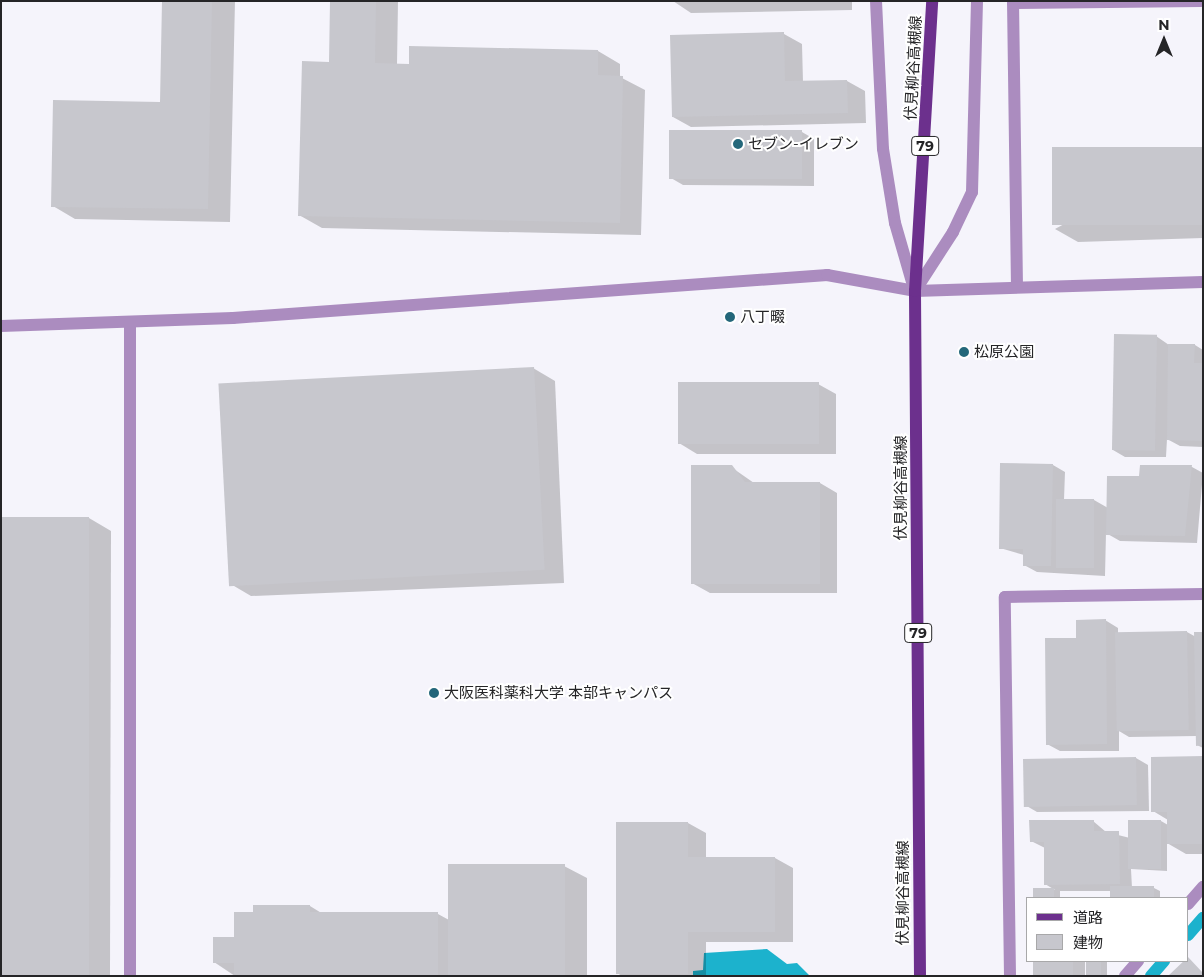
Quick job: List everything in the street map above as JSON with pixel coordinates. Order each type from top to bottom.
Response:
[{"type":"main road","name":"伏見柳谷高槻線","points":[[920,976],[915,291],[932,1]]},
{"type":"street","points":[[876,1],[883,149],[895,223],[915,291]]},
{"type":"street","points":[[915,291],[953,232],[972,192],[977,1]]},
{"type":"street","points":[[1017,287],[1013,2],[1201,1]]},
{"type":"street","points":[[1,326],[130,323],[827,275],[915,291],[1203,282]]},
{"type":"street","points":[[130,323],[130,976]]},
{"type":"street","points":[[1010,976],[1005,597],[1203,594]]},
{"type":"street","points":[[1189,903],[1203,887]]},
{"type":"street","points":[[1125,976],[1137,962]]},
{"type":"water","points":[[767,949],[787,964],[797,963],[810,976],[693,976],[693,971],[703,970],[704,953]]},
{"type":"building","points":[[162,1],[212,1],[208,209],[51,207],[53,100],[160,102]]},
{"type":"building","points":[[330,1],[376,1],[375,63],[409,64],[409,46],[598,50],[598,75],[623,76],[620,223],[298,216],[302,61],[329,62]]},
{"type":"building","points":[[784,32],[785,81],[847,80],[848,113],[672,117],[670,35]]},
{"type":"building","points":[[669,130],[802,130],[802,179],[669,179]]},
{"type":"building","points":[[1052,147],[1203,147],[1203,225],[1052,225]]},
{"type":"building","points":[[1114,334],[1157,335],[1155,451],[1112,450]]},
{"type":"building","points":[[1168,344],[1195,344],[1194,363],[1203,363],[1203,441],[1167,440]]},
{"type":"building","points":[[534,367],[545,570],[229,586],[218,384]]},
{"type":"building","points":[[678,382],[819,382],[819,444],[678,444]]},
{"type":"building","points":[[1000,463],[1053,464],[1051,566],[1023,566],[1023,549],[999,549]]},
{"type":"building","points":[[691,465],[732,465],[745,482],[820,482],[820,584],[691,584]]},
{"type":"building","points":[[1140,465],[1192,465],[1185,536],[1106,535],[1107,476],[1139,476]]},
{"type":"building","points":[[1056,499],[1094,499],[1094,568],[1056,568]]},
{"type":"building","points":[[1,517],[89,517],[89,976],[1,976]]},
{"type":"building","points":[[1106,619],[1107,744],[1046,745],[1045,638],[1076,638],[1076,620]]},
{"type":"building","points":[[1187,631],[1189,730],[1117,731],[1115,632]]},
{"type":"building","points":[[1194,632],[1203,632],[1203,745],[1196,746]]},
{"type":"building","points":[[1203,756],[1203,844],[1167,844],[1167,812],[1151,812],[1151,757]]},
{"type":"building","points":[[1136,757],[1137,805],[1024,807],[1023,759]]},
{"type":"building","points":[[1029,820],[1094,820],[1094,831],[1119,831],[1120,884],[1044,885],[1044,842],[1030,842]]},
{"type":"building","points":[[1128,820],[1161,820],[1161,869],[1128,869]]},
{"type":"building","points":[[616,822],[688,822],[688,857],[775,857],[775,932],[688,932],[688,974],[616,974]]},
{"type":"building","points":[[448,864],[565,864],[565,976],[448,976]]},
{"type":"building","points":[[1110,886],[1154,886],[1154,897],[1110,897]]},
{"type":"building","points":[[1033,888],[1054,888],[1054,897],[1033,897]]},
{"type":"building","points":[[253,905],[310,905],[310,912],[438,912],[438,976],[234,976],[234,963],[213,963],[213,937],[234,937],[234,912],[253,912]]},
{"type":"building","points":[[1189,958],[1203,973],[1200,976],[1168,976],[1183,962],[1189,962]]},
{"type":"building","points":[[1033,962],[1073,962],[1073,976],[1033,976]]},
{"type":"building","points":[[1086,962],[1101,962],[1101,976],[1086,976]]},
{"type":"waterway","points":[[1189,934],[1203,918]]},
{"type":"waterway","points":[[1151,976],[1163,962]]},
{"type":"place","name":"セブン-イレブン","points":[[738,144]]},
{"type":"place","name":"八丁畷","points":[[730,317]]},
{"type":"place","name":"松原公園","points":[[964,352]]},
{"type":"place","name":"大阪医科薬科大学 本部キャンパス","points":[[434,693]]}]
